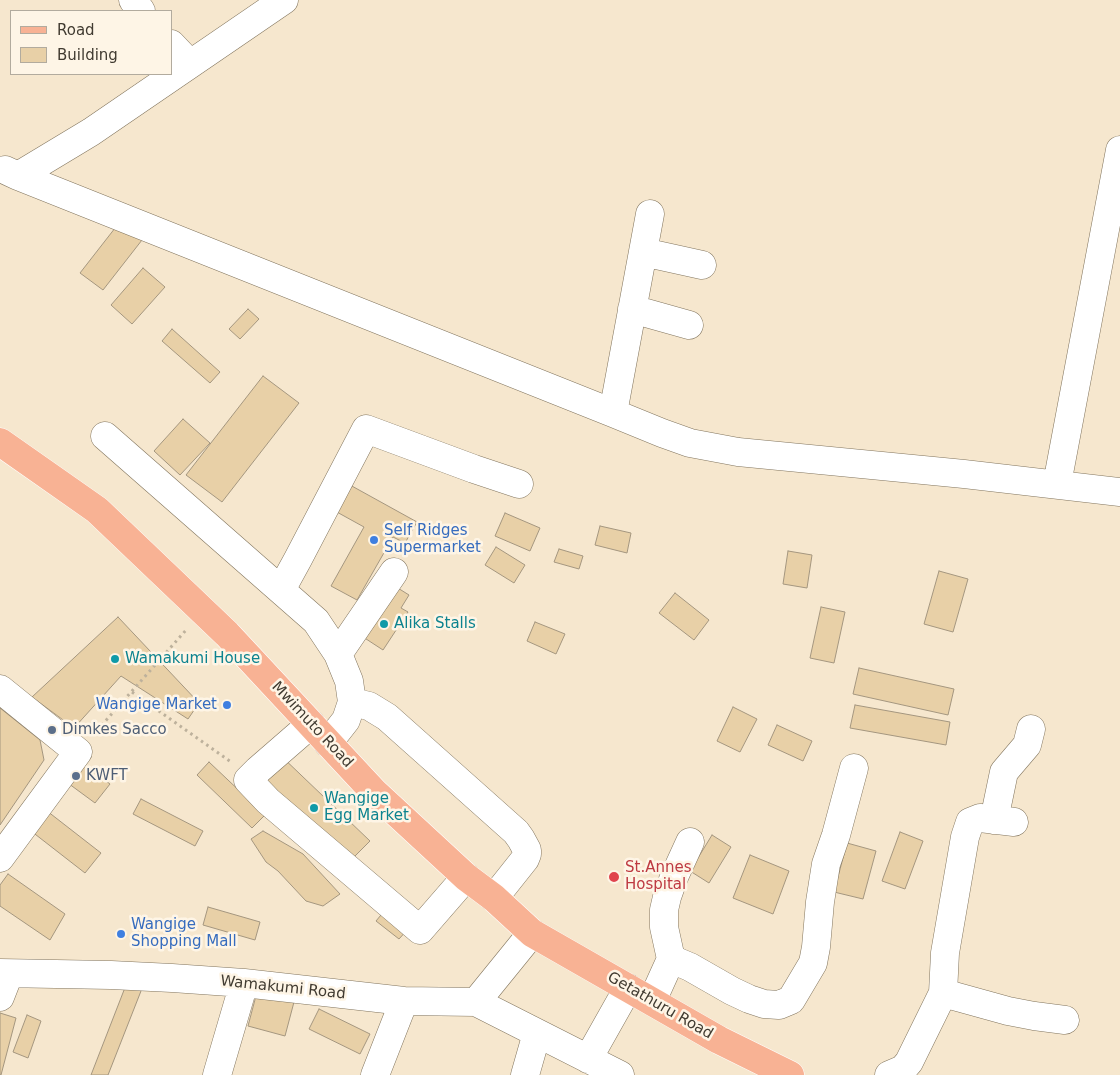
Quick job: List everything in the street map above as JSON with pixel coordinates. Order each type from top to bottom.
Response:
[{"type":"main road","name":"Mwimuto Road","points":[[0,442],[97,510],[227,634],[374,792],[466,877],[494,898],[532,933]]},
{"type":"main road","name":"Getathuru Road","points":[[532,933],[719,1040],[790,1075]]},
{"type":"street","points":[[9,172],[91,132],[284,0]]},
{"type":"street","points":[[172,45],[190,64]]},
{"type":"street","points":[[1057,484],[1120,150]]},
{"type":"street","points":[[9,172],[614,413],[662,434],[690,443],[738,452],[849,462],[1120,492]]},
{"type":"street","points":[[614,413],[650,214]]},
{"type":"street","points":[[643,252],[702,265]]},
{"type":"street","points":[[632,309],[688,325]]},
{"type":"street","points":[[280,590],[366,429],[519,484]]},
{"type":"street","points":[[105,436],[316,621],[338,654],[349,681],[352,702],[346,720],[258,770],[248,780],[268,801],[420,930],[466,877]]},
{"type":"street","points":[[338,654],[394,572]]},
{"type":"street","points":[[0,689],[78,752],[0,858]]},
{"type":"street","points":[[352,702],[369,706],[387,717],[516,832],[527,854],[525,860],[494,898]]},
{"type":"street","points":[[905,1073],[943,992],[945,953],[965,837],[970,822],[980,818],[1004,821],[1004,772],[1027,745],[1031,729]]},
{"type":"street","points":[[671,959],[690,966],[732,992],[749,999],[764,1004],[779,1005],[791,1000],[814,963],[826,864],[854,768]]},
{"type":"street","points":[[652,1001],[671,959],[664,927],[664,910],[667,897],[690,842]]},
{"type":"street","points":[[532,933],[476,1002],[620,1075]]},
{"type":"street","name":"Wamakumi Road","points":[[3,982],[36,973],[111,975],[244,983],[404,1002],[476,1002]]},
{"type":"street","points":[[217,1075],[244,983]]},
{"type":"street","points":[[588,1059],[628,988]]},
{"type":"street","points":[[943,992],[1008,1012],[1065,1020]]},
{"type":"street","points":[[374,1075],[404,1002]]},
{"type":"street","points":[[525,1075],[537,1033]]},
{"type":"path","points":[[78,752],[203,611]]},
{"type":"path","points":[[132,692],[251,777]]},
{"type":"building","points":[[119,223],[142,240],[103,290],[80,273]]},
{"type":"building","points":[[143,268],[165,287],[132,324],[111,305]]},
{"type":"building","points":[[248,309],[259,319],[240,339],[229,329]]},
{"type":"building","points":[[172,329],[220,372],[210,383],[162,341]]},
{"type":"building","points":[[263,376],[299,403],[222,502],[186,475]]},
{"type":"building","points":[[183,419],[210,443],[180,475],[154,451]]},
{"type":"building","name":"Self Ridges Supermarket","points":[[350,485],[417,522],[405,543],[393,537],[357,600],[331,586],[364,527],[335,511]]},
{"type":"building","points":[[505,513],[540,528],[530,551],[495,536]]},
{"type":"building","points":[[600,526],[631,533],[627,553],[595,545]]},
{"type":"building","points":[[496,547],[525,565],[514,583],[485,565]]},
{"type":"building","points":[[559,549],[583,556],[579,569],[554,562]]},
{"type":"building","points":[[788,551],[812,555],[807,588],[783,584]]},
{"type":"building","points":[[939,571],[968,579],[953,632],[924,624]]},
{"type":"building","name":"Alika Stalls","points":[[393,585],[409,595],[401,608],[408,612],[383,650],[360,635]]},
{"type":"building","points":[[675,593],[709,620],[694,640],[659,613]]},
{"type":"building","points":[[821,607],[845,612],[834,663],[810,658]]},
{"type":"building","name":"Wamakumi House","points":[[118,617],[199,703],[188,719],[121,676],[74,728],[32,697]]},
{"type":"building","points":[[535,622],[565,634],[556,654],[527,641]]},
{"type":"building","points":[[859,668],[954,689],[948,715],[853,694]]},
{"type":"building","points":[[855,705],[950,722],[946,745],[850,728]]},
{"type":"building","points":[[733,707],[757,719],[740,752],[717,741]]},
{"type":"building","points":[[0,708],[40,740],[44,760],[0,825]]},
{"type":"building","points":[[777,725],[812,741],[803,761],[768,745]]},
{"type":"building","name":"Wangige Egg Market","points":[[278,753],[370,841],[349,862],[258,775]]},
{"type":"building","points":[[76,759],[110,784],[95,803],[61,778]]},
{"type":"building","points":[[209,762],[265,815],[252,828],[197,775]]},
{"type":"building","points":[[141,799],[203,831],[195,846],[133,814]]},
{"type":"building","points":[[47,811],[101,853],[85,873],[31,831]]},
{"type":"building","points":[[263,831],[303,854],[340,894],[323,906],[306,901],[278,871],[266,862],[251,839]]},
{"type":"building","points":[[900,832],[923,841],[905,889],[882,881]]},
{"type":"building","points":[[712,835],[731,847],[709,883],[690,871]]},
{"type":"building","points":[[847,843],[876,851],[863,899],[834,892]]},
{"type":"building","points":[[750,855],[789,871],[773,914],[733,898]]},
{"type":"building","points":[[8,874],[65,914],[50,940],[0,906],[0,885]]},
{"type":"building","points":[[208,907],[260,922],[255,940],[203,925]]},
{"type":"building","points":[[386,909],[408,929],[399,939],[376,921]]},
{"type":"building","points":[[126,985],[141,991],[108,1075],[91,1075]]},
{"type":"building","points":[[257,992],[294,1002],[285,1036],[248,1026]]},
{"type":"building","points":[[319,1009],[370,1034],[360,1054],[309,1029]]},
{"type":"building","points":[[0,1013],[16,1018],[1,1075],[0,1075]]},
{"type":"building","points":[[27,1015],[41,1021],[28,1058],[13,1052]]},
{"type":"place","name":"Self Ridges Supermarket","points":[[374,540]]},
{"type":"place","name":"Alika Stalls","points":[[384,624]]},
{"type":"place","name":"Wamakumi House","points":[[115,659]]},
{"type":"place","name":"Wangige Market","points":[[227,705]]},
{"type":"place","name":"Dimkes Sacco","points":[[52,730]]},
{"type":"place","name":"KWFT","points":[[76,776]]},
{"type":"place","name":"Wangige Egg Market","points":[[314,808]]},
{"type":"place","name":"St.Annes Hospital","points":[[614,877]]},
{"type":"place","name":"Wangige Shopping Mall","points":[[121,934]]}]
